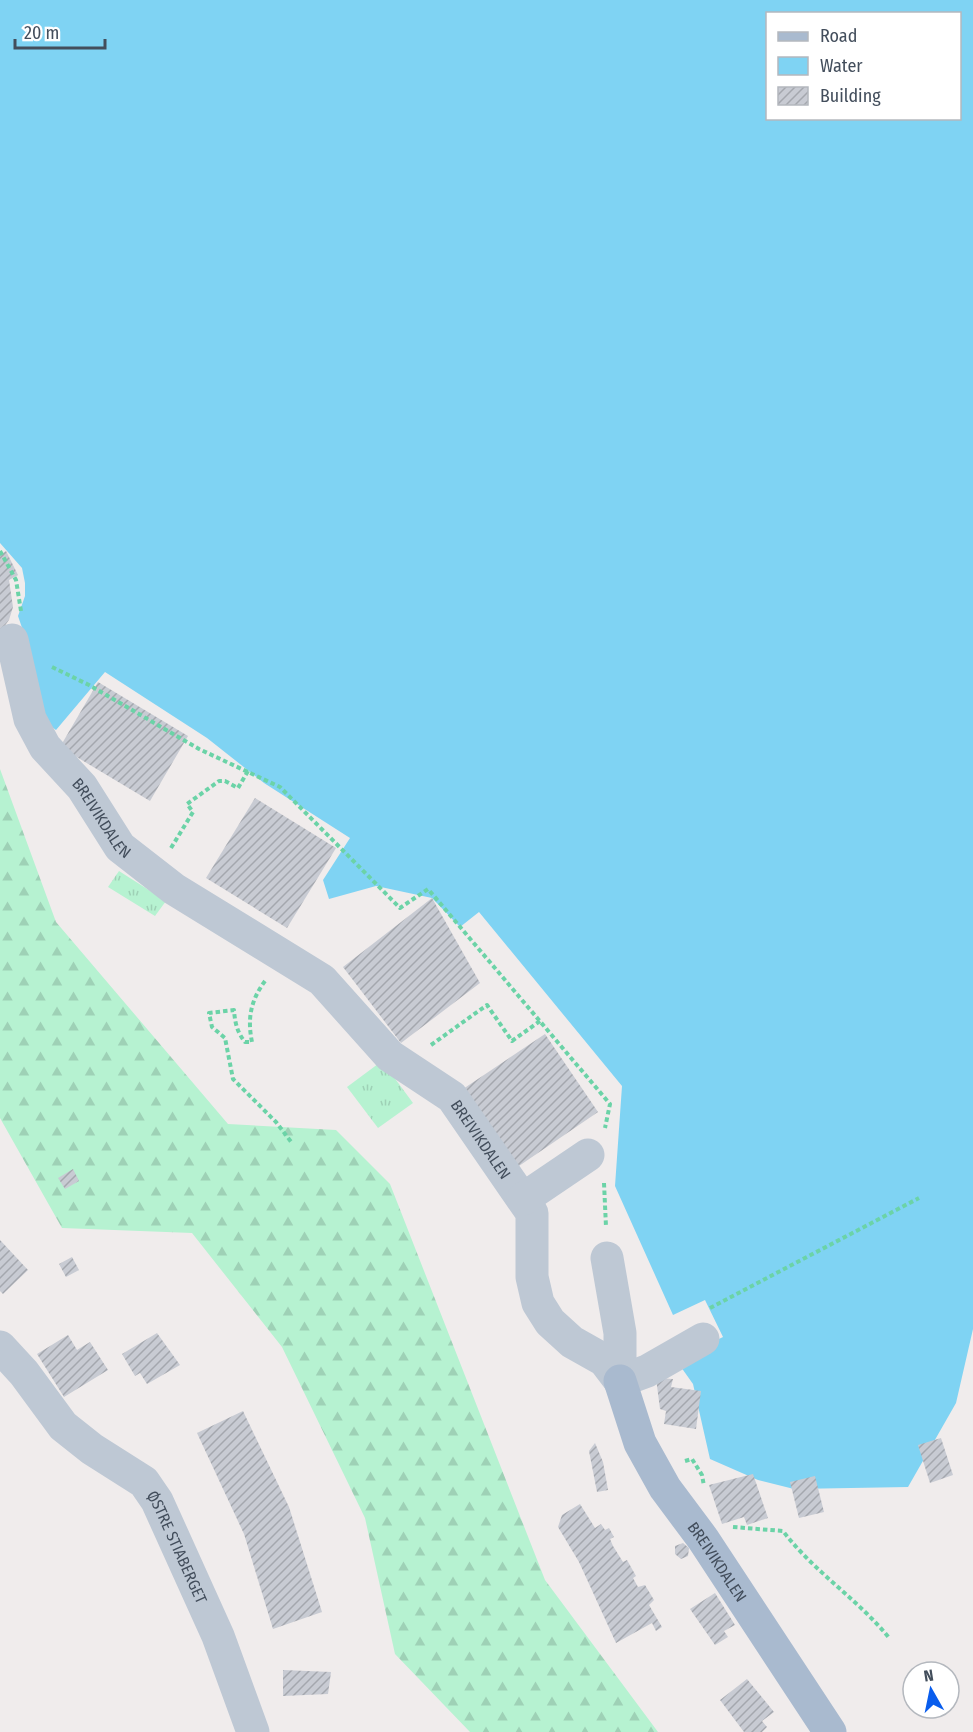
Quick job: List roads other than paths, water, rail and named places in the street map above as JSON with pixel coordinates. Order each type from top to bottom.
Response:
[{"type":"main road","name":"BREIVIKDALEN","points":[[620,1381],[640,1443],[665,1488],[710,1548],[830,1732]]},
{"type":"street","name":"BREIVIKDALEN","points":[[17,628],[30,719],[45,747],[60,766],[82,787],[120,847],[174,889],[322,980],[390,1056],[452,1096],[532,1213],[534,1235],[532,1277],[538,1303],[550,1322],[572,1342],[604,1360],[620,1381]]},
{"type":"street","points":[[523,1200],[599,1154]]},
{"type":"street","points":[[607,1258],[620,1333],[620,1381],[647,1371],[706,1323]]},
{"type":"street","name":"ØSTRE STIABERGET","points":[[0,1347],[24,1373],[63,1425],[92,1449],[144,1482],[157,1501],[218,1636],[253,1732]]},
{"type":"water","points":[[0,0],[973,0],[973,1329],[956,1403],[908,1487],[794,1489],[758,1480],[710,1459],[693,1384],[676,1360],[723,1337],[705,1300],[673,1315],[615,1186],[622,1086],[479,912],[460,927],[432,898],[376,886],[329,899],[323,880],[350,838],[264,783],[207,738],[105,672],[56,730],[18,702],[33,660],[18,616],[25,596],[22,568],[0,543]]}]
